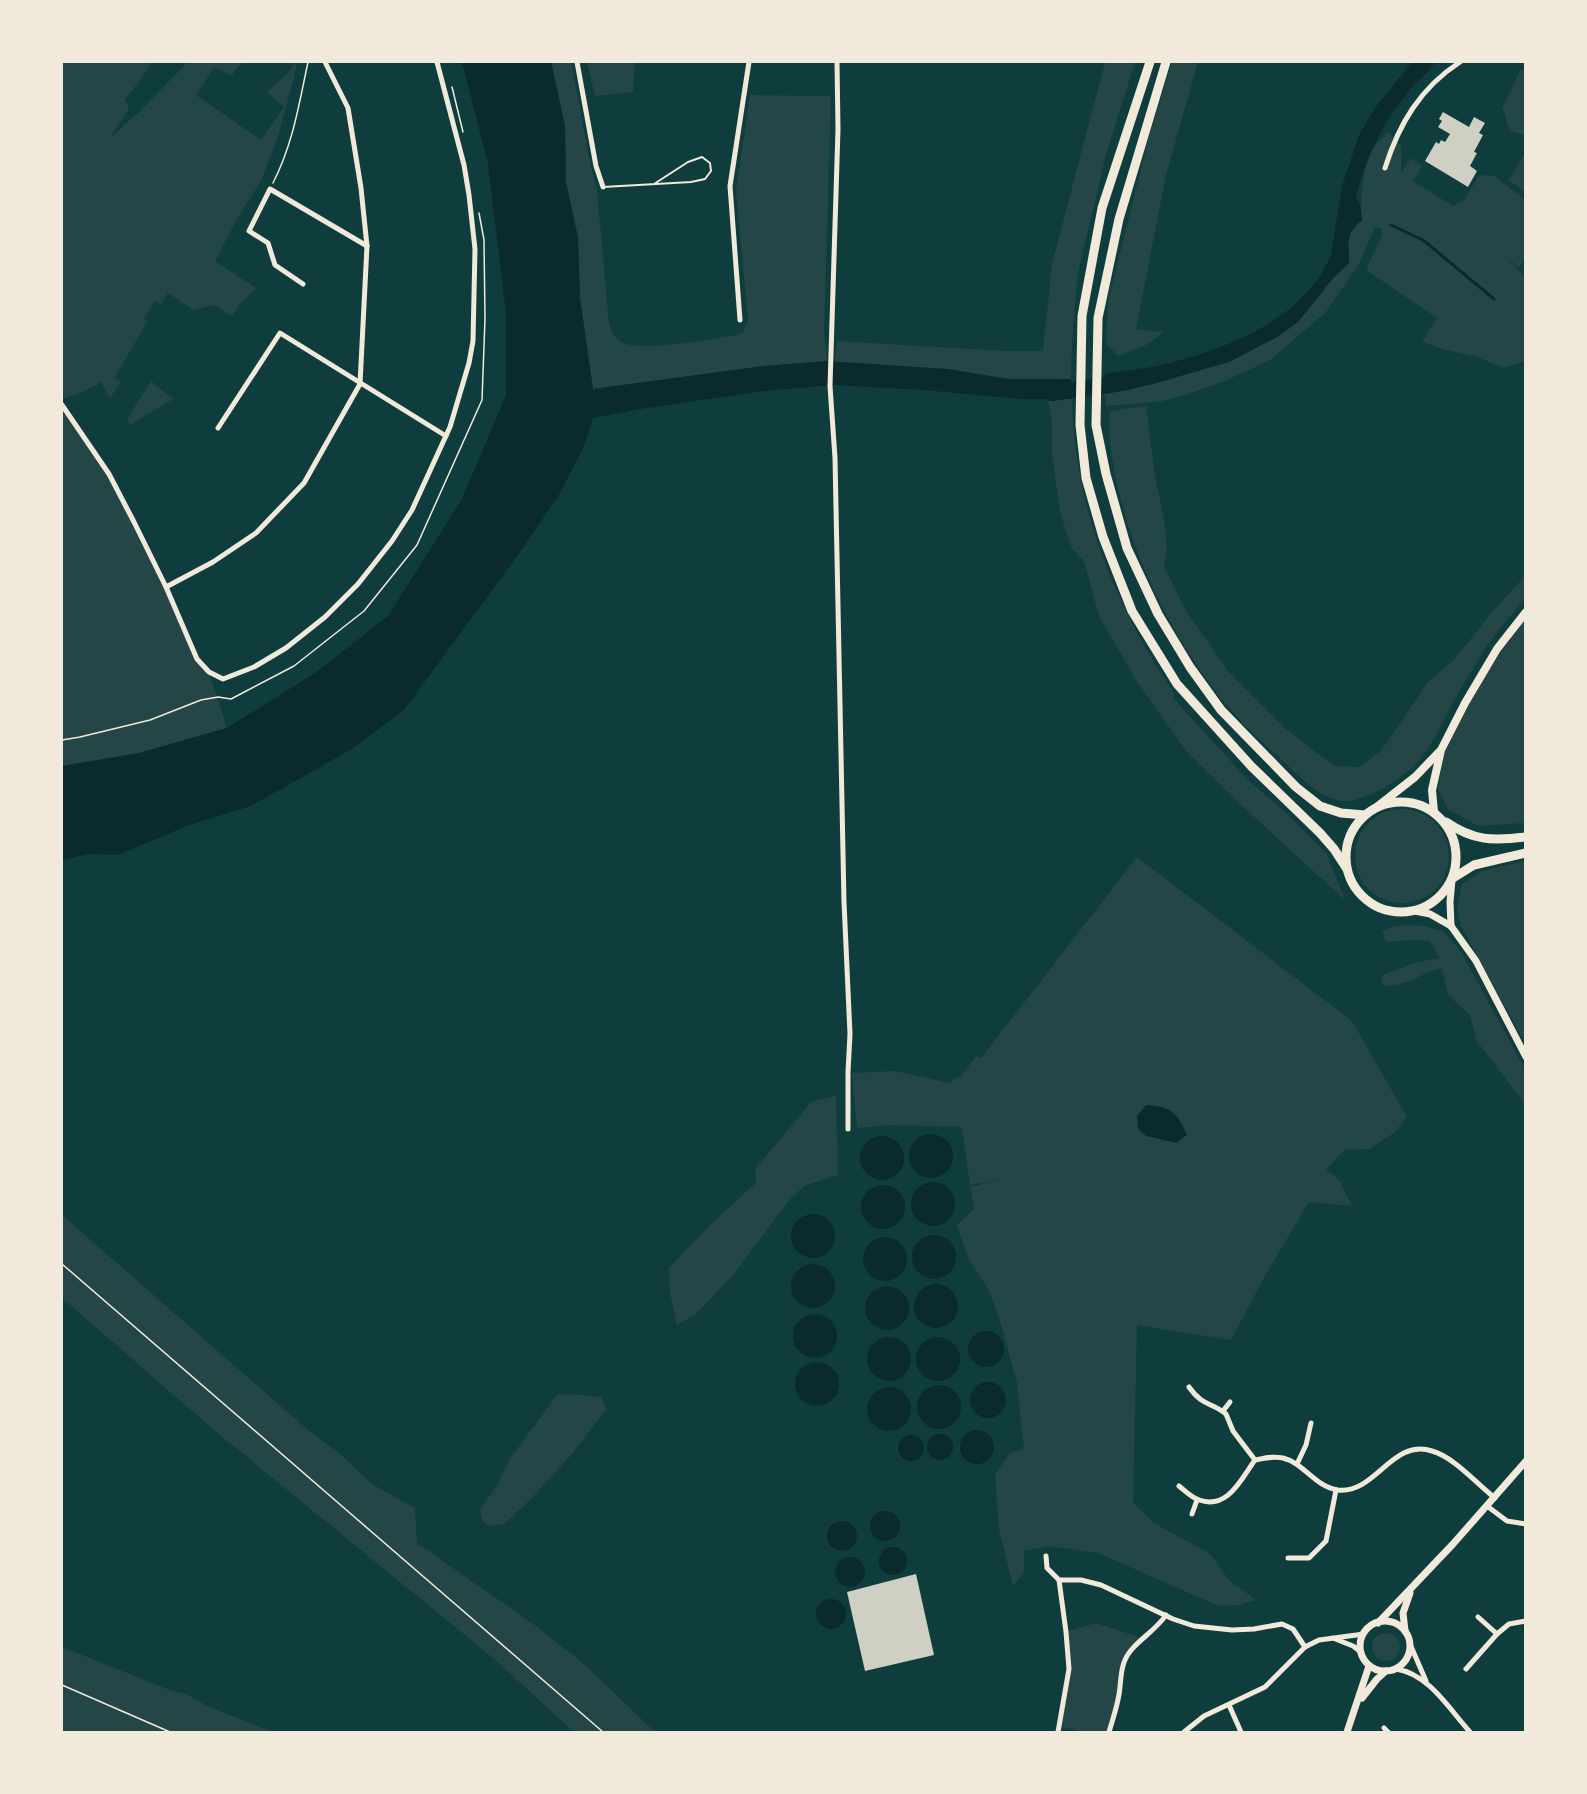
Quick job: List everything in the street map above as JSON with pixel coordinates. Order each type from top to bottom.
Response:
[{"type":"highway","points":[[1150,62],[1102,208],[1082,316],[1080,425],[1089,488],[1103,537],[1132,611],[1177,684],[1251,766],[1320,833],[1347,868],[1356,889],[1372,904],[1401,913],[1415,911],[1443,894],[1453,879],[1457,862],[1456,846],[1444,820]]},
{"type":"highway","points":[[1166,62],[1119,219],[1098,318],[1096,425],[1106,474],[1127,548],[1158,614],[1221,710],[1296,787],[1320,806],[1341,813],[1365,815]]},
{"type":"highway","points":[[1347,868],[1346,854],[1355,826],[1378,806],[1392,802],[1407,801],[1421,805],[1468,835],[1492,840],[1526,837]]},
{"type":"highway","points":[[1453,879],[1474,865],[1526,853]]},
{"type":"main road","points":[[1434,812],[1432,790],[1441,750],[1465,703],[1497,649],[1526,612]]},
{"type":"main road","points":[[1378,806],[1415,777],[1441,750]]},
{"type":"street","points":[[166,587],[213,562],[256,532],[304,483],[360,384],[367,246],[361,188],[348,108],[325,62]]},
{"type":"street","points":[[62,405],[109,474],[166,587],[197,659],[210,672],[223,679],[254,667],[286,648],[326,617],[358,584],[392,541],[412,510],[446,436],[469,363],[472,341],[475,249],[464,165],[437,62]]},
{"type":"street","points":[[577,62],[596,166],[603,187]]},
{"type":"street","points":[[740,320],[730,186],[749,62]]},
{"type":"street","points":[[837,62],[838,129],[830,384],[835,458],[844,902],[850,1034],[848,1129]]},
{"type":"street","points":[[1385,168],[1393,144],[1421,96],[1440,74],[1460,62]]},
{"type":"street","points":[[303,284],[275,265],[268,243],[249,231],[270,189],[367,246]]},
{"type":"street","points":[[218,428],[280,333],[446,436]]},
{"type":"street","points":[[1451,926],[1450,902],[1453,879]]},
{"type":"street","points":[[1415,911],[1430,914],[1451,926],[1476,961],[1526,1056]]},
{"type":"street","points":[[1189,1387],[1206,1405],[1226,1414],[1233,1431],[1255,1460]]},
{"type":"street","points":[[1223,1411],[1230,1402]]},
{"type":"street","points":[[1297,1464],[1306,1445],[1311,1423]]},
{"type":"street","points":[[1255,1460],[1281,1458],[1297,1464],[1322,1484],[1336,1490],[1356,1489],[1403,1453],[1424,1449],[1443,1456],[1495,1498]]},
{"type":"street","points":[[1179,1486],[1197,1500],[1220,1501],[1231,1494],[1255,1460]]},
{"type":"street","points":[[1378,1623],[1495,1498],[1526,1461]]},
{"type":"street","points":[[1288,1558],[1309,1558],[1326,1541],[1336,1490]]},
{"type":"street","points":[[1192,1514],[1197,1500]]},
{"type":"street","points":[[1487,1506],[1506,1521],[1526,1524]]},
{"type":"street","points":[[1046,1556],[1047,1568],[1059,1580],[1069,1669],[1058,1732]]},
{"type":"street","points":[[1059,1580],[1081,1580],[1101,1586],[1166,1616],[1194,1626],[1232,1630],[1282,1624],[1293,1629],[1305,1647]]},
{"type":"street","points":[[1414,1585],[1403,1613],[1406,1633],[1427,1683]]},
{"type":"street","points":[[1109,1732],[1125,1658],[1136,1645],[1160,1625],[1166,1616]]},
{"type":"street","points":[[1478,1617],[1497,1634]]},
{"type":"street","points":[[1466,1669],[1509,1624],[1526,1621]]},
{"type":"street","points":[[1361,1652],[1364,1634],[1372,1625],[1394,1623],[1406,1633]]},
{"type":"street","points":[[1184,1732],[1204,1716],[1265,1687],[1305,1647],[1332,1637],[1364,1634]]},
{"type":"street","points":[[1332,1637],[1361,1652],[1369,1666],[1386,1671]]},
{"type":"street","points":[[1354,1712],[1366,1691],[1386,1671],[1396,1668],[1408,1656],[1410,1644]]},
{"type":"street","points":[[1347,1732],[1369,1666]]},
{"type":"street","points":[[1396,1668],[1415,1674],[1427,1683],[1470,1732]]},
{"type":"street","points":[[1229,1705],[1241,1732]]},
{"type":"lane","points":[[603,187],[691,182],[705,179],[711,171],[710,163],[702,157],[688,162],[654,184]]},
{"type":"path","points":[[270,189],[284,161],[293,135],[308,62]]},
{"type":"path","points":[[62,740],[150,720],[201,700],[218,697],[231,699]]},
{"type":"path","points":[[62,1264],[603,1732]]},
{"type":"path","points":[[62,1685],[170,1732]]},
{"type":"shaded area","points":[[62,62],[151,62],[142,78],[125,99],[129,109],[109,139],[188,62],[242,62],[232,75],[214,68],[196,95],[261,140],[284,107],[267,92],[297,62],[276,143],[260,183],[239,215],[215,261],[256,288],[239,305],[232,316],[214,305],[193,310],[168,293],[161,304],[155,301],[144,319],[147,322],[115,377],[121,382],[110,398],[101,382],[83,392],[62,399]]},
{"type":"shaded area","points":[[462,62],[551,62],[565,126],[566,182],[578,238],[580,298],[593,389],[764,366],[827,361],[947,369],[1009,379],[1071,379],[1072,399],[1021,399],[834,385],[763,391],[593,418],[584,446],[560,493],[523,548],[404,710],[350,750],[251,806],[189,825],[118,855],[88,854],[62,860],[62,766],[139,753],[227,728],[315,673],[388,616],[462,499],[506,395],[506,313],[488,164]]},
{"type":"shaded area","points":[[551,62],[571,62],[597,190],[609,323],[616,339],[630,345],[678,344],[738,335],[743,332],[748,320],[736,191],[750,95],[831,96],[824,332],[827,361],[764,366],[593,389],[580,298],[578,238],[566,182],[565,126]]},
{"type":"shaded area","points":[[587,62],[635,62],[633,92],[595,96]]},
{"type":"shaded area","points":[[1105,62],[1135,62],[1106,155],[1078,273],[1071,379],[1009,379],[947,369],[835,362],[837,341],[1005,351],[1043,351],[1052,264]]},
{"type":"shaded area","points":[[1172,62],[1198,62],[1166,175],[1136,329],[1164,332],[1146,345],[1119,356],[1106,344],[1108,302],[1149,137]]},
{"type":"shaded area","points":[[1412,62],[1435,62],[1398,105],[1369,157],[1356,199],[1360,204],[1362,220],[1350,235],[1349,263],[1334,277],[1298,322],[1277,337],[1229,362],[1149,385],[1105,394],[1105,374],[1168,363],[1223,346],[1267,324],[1305,295],[1320,276],[1331,255],[1342,186],[1359,135],[1375,108]]},
{"type":"shaded area","points":[[1526,70],[1525,135],[1510,131],[1502,108],[1520,71]]},
{"type":"shaded area","points":[[1389,132],[1401,146],[1401,174],[1410,158],[1422,166],[1413,181],[1453,206],[1465,199],[1479,175],[1494,176],[1525,200],[1525,258],[1519,268],[1504,255],[1525,277],[1525,361],[1503,368],[1475,356],[1422,342],[1437,318],[1366,270],[1382,235],[1382,229],[1375,227],[1360,262],[1326,312],[1270,360],[1227,380],[1182,396],[1158,402],[1106,406],[1105,394],[1149,385],[1229,362],[1277,337],[1298,322],[1334,277],[1349,263],[1350,235],[1362,220],[1361,197],[1365,172],[1374,148]]},
{"type":"shaded area","points":[[1525,153],[1525,192],[1509,180]]},
{"type":"shaded area","points":[[151,381],[173,399],[130,425],[127,419]]},
{"type":"shaded area","points":[[1048,399],[1072,399],[1074,439],[1080,478],[1101,553],[1133,624],[1173,692],[1174,699],[1249,781],[1283,810],[1327,854],[1345,900],[1186,751],[1136,680],[1099,616],[1084,561],[1072,549],[1060,512]]},
{"type":"shaded area","points":[[62,405],[113,482],[134,522],[197,659],[209,672],[227,728],[139,753],[62,766]]},
{"type":"shaded area","points":[[1146,406],[1155,476],[1164,519],[1167,548],[1164,566],[1186,611],[1229,672],[1287,730],[1334,766],[1359,767],[1381,751],[1428,682],[1454,660],[1493,611],[1525,576],[1525,599],[1485,649],[1423,755],[1400,778],[1362,798],[1349,801],[1330,798],[1321,793],[1303,780],[1240,721],[1195,662],[1161,605],[1147,574],[1134,543],[1116,479],[1110,437],[1110,411]]},
{"type":"shaded area","points":[[1525,620],[1525,823],[1478,826],[1448,809],[1438,789],[1443,757],[1466,708],[1488,670]]},
{"type":"shaded area","points":[[1402,809],[1420,813],[1435,823],[1445,838],[1449,856],[1445,874],[1435,889],[1420,899],[1402,903],[1384,899],[1369,889],[1359,874],[1355,856],[1359,838],[1369,823],[1384,813]]},
{"type":"shaded area","points":[[1137,857],[1352,1021],[1407,1117],[1394,1133],[1369,1149],[1344,1150],[1326,1170],[1339,1180],[1352,1206],[1309,1202],[1266,1274],[1231,1340],[1137,1325],[1133,1503],[1154,1523],[1209,1553],[1229,1580],[1256,1600],[1238,1605],[1219,1606],[1098,1553],[1049,1546],[1024,1551],[1024,1573],[1013,1586],[999,1529],[995,1474],[1010,1453],[1024,1449],[1017,1383],[990,1292],[969,1260],[957,1225],[974,1209],[970,1187],[1004,1179],[970,1185],[962,1127],[889,1125],[857,1128],[852,1073],[895,1071],[949,1083],[962,1075],[976,1056],[981,1058]]},
{"type":"shaded area","points":[[1526,861],[1525,1043],[1461,926],[1457,908],[1462,884],[1482,871]]},
{"type":"shaded area","points":[[1424,926],[1444,932],[1461,952],[1525,1069],[1525,1104],[1476,1040],[1470,1015],[1448,995],[1442,968],[1396,985],[1381,984],[1383,975],[1418,962],[1440,958],[1430,941],[1386,942],[1382,931],[1391,927]]},
{"type":"shaded area","points":[[836,1096],[838,1175],[804,1186],[791,1198],[733,1275],[696,1314],[677,1325],[670,1293],[669,1268],[712,1223],[756,1183],[755,1169],[812,1101]]},
{"type":"shaded area","points":[[1146,1105],[1161,1107],[1172,1112],[1187,1135],[1176,1143],[1146,1136],[1138,1129],[1137,1116]]},
{"type":"shaded area","points":[[931,1134],[946,1141],[953,1156],[946,1171],[931,1178],[916,1171],[909,1156],[916,1141]]},
{"type":"shaded area","points":[[882,1136],[897,1143],[904,1158],[897,1173],[882,1180],[867,1173],[860,1158],[867,1143]]},
{"type":"shaded area","points":[[933,1182],[948,1189],[955,1204],[948,1219],[933,1226],[918,1219],[911,1204],[918,1189]]},
{"type":"shaded area","points":[[883,1185],[898,1192],[905,1207],[898,1222],[883,1229],[868,1222],[861,1207],[868,1192]]},
{"type":"shaded area","points":[[813,1214],[828,1221],[835,1236],[828,1251],[813,1258],[798,1251],[791,1236],[798,1221]]},
{"type":"shaded area","points":[[62,1215],[372,1484],[415,1508],[417,1543],[536,1626],[585,1665],[655,1732],[574,1732],[493,1658],[214,1430],[62,1298]]},
{"type":"shaded area","points":[[934,1235],[949,1242],[956,1257],[949,1272],[934,1279],[919,1272],[912,1257],[919,1242]]},
{"type":"shaded area","points":[[885,1237],[900,1244],[907,1259],[900,1274],[885,1281],[870,1274],[863,1259],[870,1244]]},
{"type":"shaded area","points":[[813,1264],[828,1271],[835,1286],[828,1301],[813,1308],[798,1301],[791,1286],[798,1271]]},
{"type":"shaded area","points":[[936,1284],[951,1291],[958,1306],[951,1321],[936,1328],[921,1321],[914,1306],[921,1291]]},
{"type":"shaded area","points":[[887,1286],[902,1293],[909,1308],[902,1323],[887,1330],[872,1323],[865,1308],[872,1293]]},
{"type":"shaded area","points":[[815,1314],[830,1321],[837,1336],[830,1351],[815,1358],[800,1351],[793,1336],[800,1321]]},
{"type":"shaded area","points":[[986,1331],[999,1336],[1004,1349],[999,1362],[986,1367],[973,1362],[968,1349],[973,1336]]},
{"type":"shaded area","points":[[889,1337],[904,1344],[911,1359],[904,1374],[889,1381],[874,1374],[867,1359],[874,1344]]},
{"type":"shaded area","points":[[938,1337],[953,1344],[960,1359],[953,1374],[938,1381],[923,1374],[916,1359],[923,1344]]},
{"type":"shaded area","points":[[817,1362],[832,1369],[839,1384],[832,1399],[817,1406],[802,1399],[795,1384],[802,1369]]},
{"type":"shaded area","points":[[988,1382],[1000,1388],[1006,1400],[1000,1412],[988,1418],[976,1412],[970,1400],[976,1388]]},
{"type":"shaded area","points":[[939,1385],[954,1392],[961,1407],[954,1422],[939,1429],[924,1422],[917,1407],[924,1392]]},
{"type":"shaded area","points":[[889,1387],[904,1394],[911,1409],[904,1424],[889,1431],[874,1424],[867,1409],[874,1394]]},
{"type":"shaded area","points":[[557,1395],[602,1397],[606,1409],[572,1454],[530,1500],[504,1524],[489,1526],[482,1520],[480,1510],[498,1484],[509,1460]]},
{"type":"shaded area","points":[[977,1430],[989,1435],[994,1447],[989,1459],[977,1464],[965,1459],[960,1447],[965,1435]]},
{"type":"shaded area","points":[[940,1434],[949,1438],[953,1447],[949,1456],[940,1460],[931,1456],[927,1447],[931,1438]]},
{"type":"shaded area","points":[[911,1435],[920,1439],[924,1448],[920,1457],[911,1461],[902,1457],[898,1448],[902,1439]]},
{"type":"shaded area","points":[[885,1511],[891,1512],[899,1520],[899,1532],[891,1540],[885,1541],[879,1540],[871,1532],[870,1526],[871,1520],[879,1512]]},
{"type":"shaded area","points":[[842,1521],[848,1522],[856,1530],[856,1542],[848,1550],[842,1551],[836,1550],[828,1542],[827,1536],[828,1530],[836,1522]]},
{"type":"shaded area","points":[[893,1547],[903,1551],[907,1561],[903,1571],[893,1575],[883,1571],[879,1561],[883,1551]]},
{"type":"shaded area","points":[[850,1557],[856,1558],[864,1566],[864,1578],[856,1586],[850,1587],[844,1586],[836,1578],[835,1572],[836,1566],[844,1558]]},
{"type":"shaded area","points":[[831,1599],[842,1603],[846,1614],[842,1625],[831,1629],[820,1625],[816,1614],[820,1603]]},
{"type":"shaded area","points":[[1096,1623],[1139,1637],[1125,1659],[1109,1732],[1084,1732],[1059,1726],[1069,1669],[1066,1632]]},
{"type":"shaded area","points":[[1386,1633],[1396,1637],[1400,1647],[1396,1657],[1386,1661],[1376,1657],[1372,1647],[1376,1637]]},
{"type":"shaded area","points":[[62,1647],[172,1691],[187,1694],[209,1707],[273,1732],[62,1732]]},
{"type":"building","points":[[1443,112],[1469,127],[1474,117],[1485,123],[1479,133],[1483,135],[1470,166],[1477,171],[1468,187],[1425,161],[1436,142],[1439,144],[1441,140],[1445,142],[1450,134],[1438,127],[1442,121],[1439,119]]},
{"type":"building","points":[[916,1574],[934,1655],[865,1671],[847,1592]]},
{"type":"waterway","points":[[1391,225],[1423,240],[1494,299]]},
{"type":"waterway","points":[[1052,393],[1127,382]]}]
